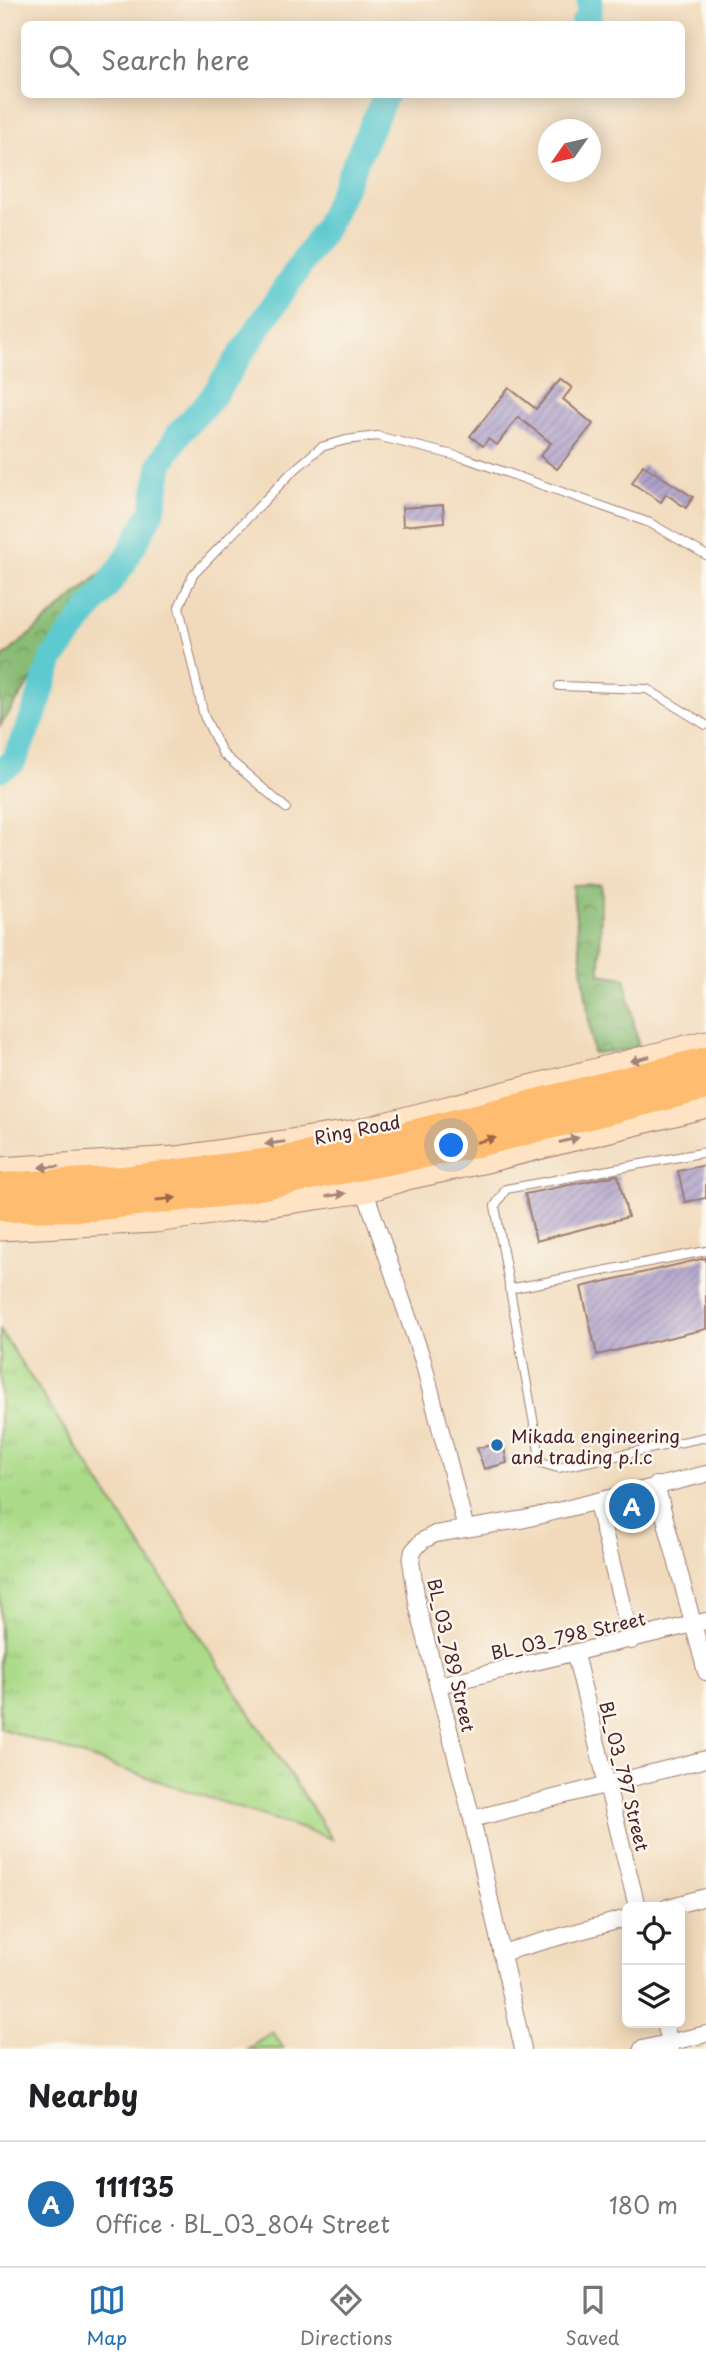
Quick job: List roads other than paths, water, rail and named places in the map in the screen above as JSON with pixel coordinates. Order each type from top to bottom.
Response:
[{"type":"highway","name":"Ring Road","points":[[0,1188],[124,1181],[281,1162],[407,1137],[706,1062]]},
{"type":"highway","name":"Ring Road","points":[[0,1207],[90,1206],[228,1191],[469,1144],[706,1085]]},
{"type":"street","name":"Ring Road","points":[[0,1169],[176,1158],[357,1130],[706,1042]]},
{"type":"street","points":[[0,1229],[155,1222],[365,1191],[407,1178],[495,1159],[706,1106]]},
{"type":"street","points":[[365,1191],[422,1361],[466,1530]]},
{"type":"street","name":"BL_03_789 Street","points":[[523,2049],[472,1819],[418,1608],[411,1561],[413,1551],[422,1541],[435,1534],[597,1503],[656,1485],[706,1474]]},
{"type":"street","points":[[656,1485],[700,1623],[706,1672]]},
{"type":"street","points":[[597,1503],[631,1641]]},
{"type":"street","name":"BL_03_798 Street","points":[[439,1685],[700,1623]]},
{"type":"street","name":"BL_03_797 Street","points":[[575,1654],[636,1902]]},
{"type":"street","points":[[472,1819],[706,1759]]},
{"type":"street","points":[[685,1902],[706,1897]]},
{"type":"street","points":[[501,1953],[622,1919]]},
{"type":"street","points":[[665,2028],[670,2046]]},
{"type":"street","points":[[642,2049],[670,2046],[706,2034]]},
{"type":"lane","points":[[286,808],[223,754],[204,716],[179,607],[193,575],[291,472],[321,447],[377,436],[465,458],[650,523],[706,555]]},
{"type":"lane","points":[[559,686],[647,689],[706,725]]},
{"type":"lane","points":[[706,1152],[506,1189],[495,1206],[541,1463],[558,1468],[706,1437]]},
{"type":"lane","points":[[509,1289],[706,1251]]},
{"type":"waterway","points":[[585,21],[589,16],[590,0]]},
{"type":"waterway","points":[[0,769],[13,762],[33,717],[52,659],[123,565],[153,509],[161,463],[180,432],[211,399],[326,227],[384,98]]},
{"type":"place","name":"Mikada engineering and trading p.l.c","points":[[497,1445]]},
{"type":"place","name":"111135","points":[[632,1506]]}]
